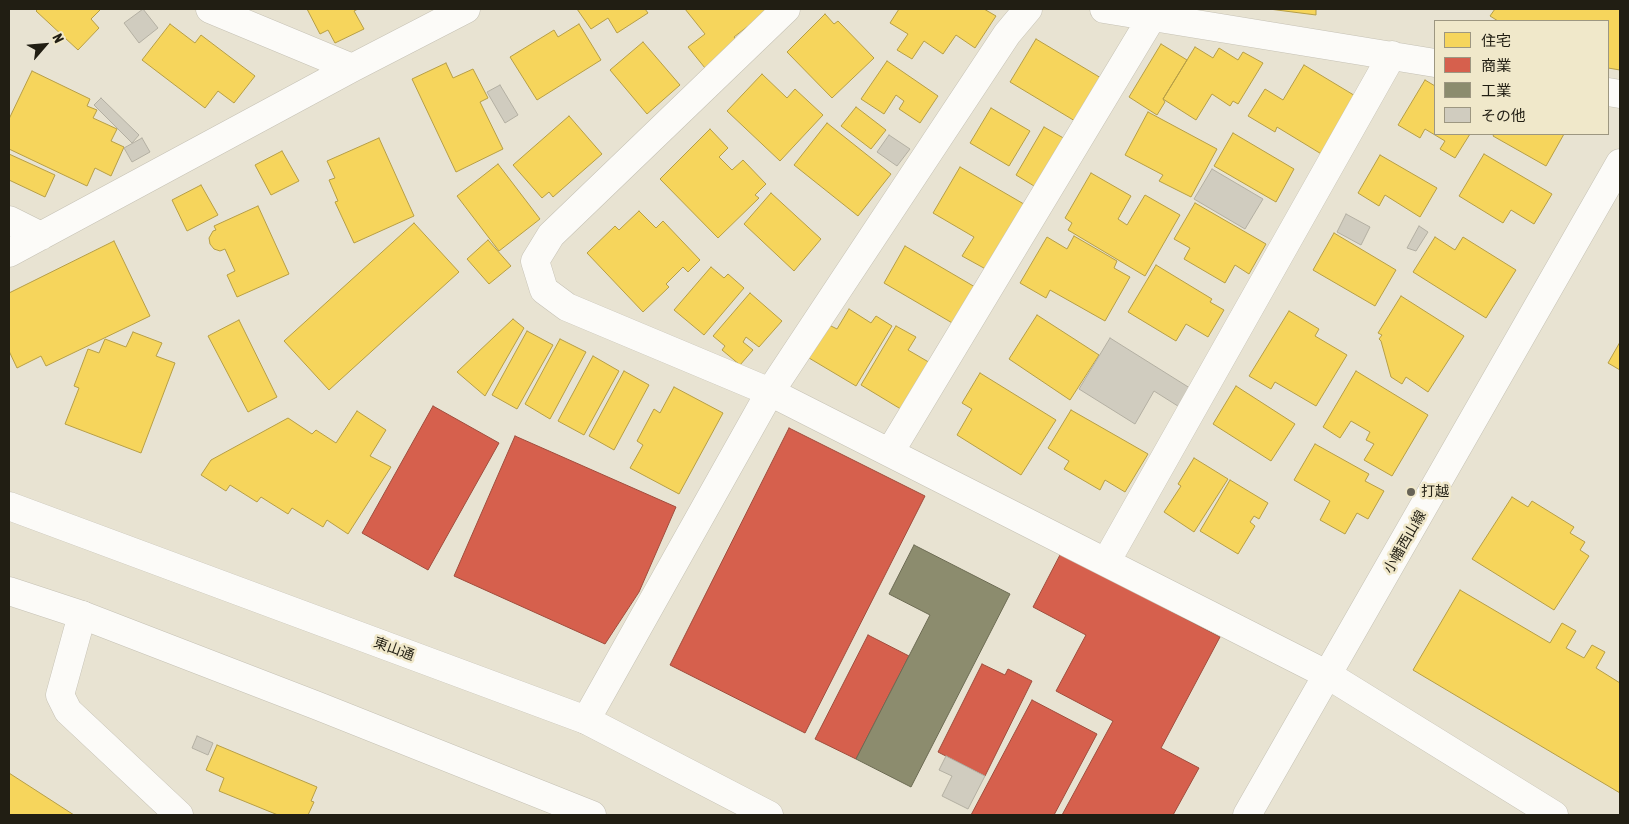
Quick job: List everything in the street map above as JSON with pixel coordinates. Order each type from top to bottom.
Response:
[{"type":"street","points":[[210,9],[352,68]]},
{"type":"street","points":[[9,253],[352,68],[466,9]]},
{"type":"street","points":[[786,9],[551,235],[535,261],[544,290],[567,307],[770,392],[1328,675],[1554,815]]},
{"type":"street","points":[[586,720],[770,392],[1007,34],[1028,9]]},
{"type":"street","points":[[1104,9],[1434,63]]},
{"type":"street","points":[[890,452],[1152,17]]},
{"type":"street","points":[[1106,562],[1392,55]]},
{"type":"street","name":"小幡西山線","points":[[1248,815],[1620,164]]},
{"type":"street","points":[[9,220],[41,236]]},
{"type":"street","name":"東山通","points":[[9,506],[586,720],[769,815]]},
{"type":"street","points":[[9,591],[82,615],[592,815]]},
{"type":"street","points":[[82,615],[60,695],[68,711],[179,815]]},
{"type":"building: 住宅","points":[[38,9],[101,9],[91,19],[99,28],[78,50],[36,11]]},
{"type":"building: 住宅","points":[[307,9],[358,9],[354,11],[364,29],[335,43],[328,30],[320,34]]},
{"type":"building: 住宅","points":[[577,9],[645,9],[648,13],[617,33],[608,18],[591,29]]},
{"type":"building: 住宅","points":[[685,9],[770,9],[734,37],[738,42],[705,68],[688,47],[705,34]]},
{"type":"building: 住宅","points":[[899,9],[984,9],[996,16],[975,48],[956,35],[943,54],[924,41],[912,59],[897,50],[908,34],[890,23]]},
{"type":"building: 住宅","points":[[1269,9],[1316,9],[1316,15]]},
{"type":"building: 住宅","points":[[1495,9],[1620,9],[1620,70],[1609,68],[1609,20],[1496,20],[1490,16]]},
{"type":"building: 住宅","points":[[825,14],[834,24],[838,21],[874,58],[832,98],[787,52]]},
{"type":"building: 住宅","points":[[170,24],[195,43],[201,35],[255,76],[234,103],[218,91],[205,108],[142,60]]},
{"type":"building: 住宅","points":[[579,24],[601,60],[537,100],[510,57],[554,30],[558,37]]},
{"type":"building: 住宅","points":[[1036,39],[1106,81],[1080,124],[1010,82]]},
{"type":"building: 住宅","points":[[643,42],[680,85],[647,114],[610,70]]},
{"type":"building: 住宅","points":[[1161,44],[1187,60],[1163,99],[1165,102],[1157,115],[1129,97]]},
{"type":"building: 住宅","points":[[1195,47],[1213,58],[1219,48],[1238,60],[1243,52],[1263,63],[1238,104],[1233,101],[1230,106],[1212,94],[1196,120],[1163,99]]},
{"type":"building: 住宅","points":[[887,61],[938,96],[920,123],[899,109],[904,101],[896,95],[884,114],[861,99]]},
{"type":"building: 住宅","points":[[446,63],[453,78],[473,69],[488,98],[480,102],[503,149],[456,172],[412,79]]},
{"type":"building: 住宅","points":[[1304,65],[1357,97],[1323,155],[1277,127],[1275,132],[1248,116],[1265,89],[1283,100]]},
{"type":"building: 住宅","points":[[32,71],[90,99],[87,106],[97,110],[93,118],[117,129],[111,141],[124,147],[111,176],[95,168],[87,186],[9,149],[9,119]]},
{"type":"building: 住宅","points":[[762,74],[787,98],[795,89],[823,115],[780,161],[727,111]]},
{"type":"building: 住宅","points":[[1425,80],[1434,85],[1434,134],[1425,129],[1420,138],[1398,125]]},
{"type":"building: 住宅","points":[[856,107],[886,130],[871,149],[841,126]]},
{"type":"building: 住宅","points":[[991,108],[1030,131],[1009,166],[970,143]]},
{"type":"building: 住宅","points":[[1148,112],[1217,149],[1191,197],[1159,181],[1163,175],[1125,155]]},
{"type":"building: 住宅","points":[[569,116],[602,154],[553,197],[549,192],[542,198],[513,165]]},
{"type":"building: 住宅","points":[[827,123],[891,174],[858,216],[794,165]]},
{"type":"building: 住宅","points":[[1044,127],[1067,140],[1039,189],[1016,175]]},
{"type":"building: 住宅","points":[[710,129],[728,148],[719,157],[732,170],[743,160],[766,184],[755,195],[759,198],[718,238],[660,179]]},
{"type":"building: 住宅","points":[[1233,133],[1294,169],[1276,202],[1214,166]]},
{"type":"building: 住宅","points":[[1435,135],[1469,135],[1455,158],[1440,149],[1445,141]]},
{"type":"building: 住宅","points":[[1494,135],[1563,135],[1546,166]]},
{"type":"building: 住宅","points":[[379,138],[414,216],[354,243],[335,202],[338,201],[329,180],[335,178],[327,161]]},
{"type":"building: 住宅","points":[[282,151],[299,181],[271,195],[255,165]]},
{"type":"building: 住宅","points":[[9,154],[55,175],[45,197],[9,180]]},
{"type":"building: 住宅","points":[[1484,154],[1552,194],[1534,224],[1511,210],[1503,223],[1459,196]]},
{"type":"building: 住宅","points":[[1380,155],[1437,188],[1420,217],[1385,195],[1379,206],[1358,193]]},
{"type":"building: 住宅","points":[[498,164],[540,219],[499,251],[457,196]]},
{"type":"building: 住宅","points":[[960,167],[1029,207],[991,272],[962,256],[974,237],[933,213]]},
{"type":"building: 住宅","points":[[1091,173],[1131,196],[1118,219],[1127,225],[1145,195],[1180,215],[1145,276],[1068,230],[1072,223],[1065,218]]},
{"type":"building: 住宅","points":[[201,185],[218,215],[187,231],[172,200]]},
{"type":"building: 住宅","points":[[771,193],[821,239],[794,271],[744,224]]},
{"type":"building: 住宅","points":[[1195,203],[1266,244],[1249,274],[1235,265],[1225,283],[1184,259],[1190,248],[1174,239]]},
{"type":"building: 住宅","points":[[258,206],[289,274],[237,297],[227,275],[235,271],[225,249],[220,251],[214,249],[210,244],[209,238],[213,231],[216,230],[214,226]]},
{"type":"building: 住宅","points":[[639,211],[656,228],[663,221],[700,260],[688,272],[683,267],[666,284],[669,287],[643,312],[587,253],[615,226],[619,230]]},
{"type":"building: 住宅","points":[[414,223],[459,272],[329,390],[284,341]]},
{"type":"building: 住宅","points":[[1334,233],[1396,270],[1375,306],[1313,270]]},
{"type":"building: 住宅","points":[[1074,236],[1117,261],[1114,268],[1130,277],[1105,321],[1050,290],[1046,298],[1020,283],[1047,237],[1067,249]]},
{"type":"building: 住宅","points":[[1435,237],[1455,250],[1463,237],[1516,270],[1486,318],[1413,272]]},
{"type":"building: 住宅","points":[[488,240],[511,266],[489,284],[467,259]]},
{"type":"building: 住宅","points":[[114,241],[150,316],[46,366],[41,356],[17,368],[9,351],[9,293]]},
{"type":"building: 住宅","points":[[905,246],[975,287],[954,324],[884,283]]},
{"type":"building: 住宅","points":[[1156,265],[1212,299],[1210,302],[1224,310],[1208,337],[1186,324],[1176,341],[1128,312]]},
{"type":"building: 住宅","points":[[711,267],[724,278],[728,274],[744,288],[704,335],[674,310]]},
{"type":"building: 住宅","points":[[750,293],[782,321],[759,347],[746,337],[743,342],[753,350],[740,365],[722,350],[725,346],[713,336]]},
{"type":"building: 住宅","points":[[1401,296],[1464,336],[1428,392],[1406,377],[1402,384],[1391,377],[1379,339],[1382,335],[1378,333]]},
{"type":"building: 住宅","points":[[849,309],[871,323],[876,316],[892,326],[856,386],[809,358],[829,325],[837,329]]},
{"type":"building: 住宅","points":[[1289,311],[1319,329],[1315,336],[1347,355],[1316,406],[1275,382],[1271,389],[1249,376]]},
{"type":"building: 住宅","points":[[1037,315],[1099,355],[1070,400],[1009,359]]},
{"type":"building: 住宅","points":[[513,319],[524,328],[485,396],[457,372]]},
{"type":"building: 住宅","points":[[239,320],[277,397],[248,412],[208,336]]},
{"type":"building: 住宅","points":[[896,326],[916,337],[908,350],[932,364],[904,411],[861,385]]},
{"type":"building: 住宅","points":[[527,331],[553,345],[517,409],[492,395]]},
{"type":"building: 住宅","points":[[133,332],[162,343],[156,356],[175,363],[141,453],[65,424],[79,388],[74,386],[88,349],[99,353],[105,339],[126,347]]},
{"type":"building: 住宅","points":[[560,339],[586,352],[550,419],[525,404]]},
{"type":"building: 住宅","points":[[1620,342],[1620,370],[1608,363]]},
{"type":"building: 住宅","points":[[593,356],[619,371],[584,435],[558,421]]},
{"type":"building: 住宅","points":[[624,371],[649,385],[614,450],[589,436]]},
{"type":"building: 住宅","points":[[1356,371],[1428,415],[1392,476],[1364,460],[1374,444],[1366,440],[1370,432],[1351,421],[1340,438],[1323,427]]},
{"type":"building: 住宅","points":[[980,373],[1056,420],[1021,475],[957,435],[972,409],[962,403]]},
{"type":"building: 住宅","points":[[1236,386],[1295,424],[1271,461],[1213,424]]},
{"type":"building: 住宅","points":[[674,387],[723,413],[679,494],[630,468],[643,445],[637,441],[654,409],[660,413]]},
{"type":"building: 住宅","points":[[1071,410],[1148,454],[1125,492],[1105,480],[1100,490],[1064,469],[1069,461],[1048,448]]},
{"type":"building: 住宅","points":[[357,411],[386,430],[370,456],[391,467],[348,534],[327,520],[323,527],[292,508],[288,514],[261,497],[257,502],[230,485],[226,491],[201,475],[211,460],[288,418],[312,434],[316,430],[336,443]]},
{"type":"building: 住宅","points":[[1315,444],[1369,474],[1365,481],[1384,491],[1368,519],[1357,513],[1345,534],[1320,520],[1330,501],[1294,480]]},
{"type":"building: 住宅","points":[[1194,458],[1228,479],[1194,532],[1164,512],[1181,486],[1178,484]]},
{"type":"building: 住宅","points":[[1230,480],[1268,503],[1259,519],[1254,516],[1250,522],[1255,526],[1238,554],[1200,531]]},
{"type":"building: 住宅","points":[[1512,497],[1528,507],[1532,501],[1574,527],[1570,533],[1585,542],[1580,550],[1589,556],[1554,610],[1472,559]]},
{"type":"building: 住宅","points":[[1460,590],[1550,643],[1562,623],[1576,631],[1566,648],[1584,658],[1592,645],[1605,652],[1596,668],[1620,683],[1620,793],[1413,670]]},
{"type":"building: 住宅","points":[[217,745],[317,787],[311,801],[314,802],[308,815],[278,815],[219,791],[224,778],[206,770]]},
{"type":"building: 住宅","points":[[9,773],[74,815],[9,815]]},
{"type":"building: 商業","points":[[433,406],[499,443],[428,570],[362,533]]},
{"type":"building: 商業","points":[[789,428],[925,496],[805,733],[670,665]]},
{"type":"building: 商業","points":[[515,436],[676,507],[639,592],[605,644],[454,576]]},
{"type":"building: 商業","points":[[1061,553],[1220,637],[1161,748],[1199,768],[1173,815],[1062,815],[1113,721],[1056,691],[1086,635],[1033,607]]},
{"type":"building: 商業","points":[[868,635],[909,656],[856,759],[815,739]]},
{"type":"building: 商業","points":[[982,664],[1005,675],[1008,669],[1032,681],[985,776],[938,752]]},
{"type":"building: 商業","points":[[1032,700],[1097,734],[1054,815],[971,815]]},
{"type":"building: 工業","points":[[914,545],[1010,594],[911,787],[856,759],[930,615],[889,594]]},
{"type":"building: その他","points":[[143,9],[158,28],[139,43],[124,23]]},
{"type":"building: その他","points":[[500,85],[518,115],[505,123],[487,92]]},
{"type":"building: その他","points":[[101,98],[139,135],[132,143],[94,105]]},
{"type":"building: その他","points":[[889,135],[910,149],[897,166],[877,152]]},
{"type":"building: その他","points":[[142,138],[150,152],[132,162],[124,148]]},
{"type":"building: その他","points":[[1212,169],[1263,199],[1245,229],[1194,199]]},
{"type":"building: その他","points":[[1346,214],[1370,227],[1361,245],[1337,232]]},
{"type":"building: その他","points":[[1419,226],[1428,232],[1416,251],[1407,248]]},
{"type":"building: その他","points":[[1110,338],[1193,390],[1181,408],[1154,391],[1135,424],[1079,389]]},
{"type":"building: その他","points":[[197,736],[213,743],[208,755],[192,748]]},
{"type":"building: その他","points":[[946,756],[985,776],[968,809],[942,796],[952,776],[939,770]]},
{"type":"place","name":"打越","points":[[1411,492]]}]
